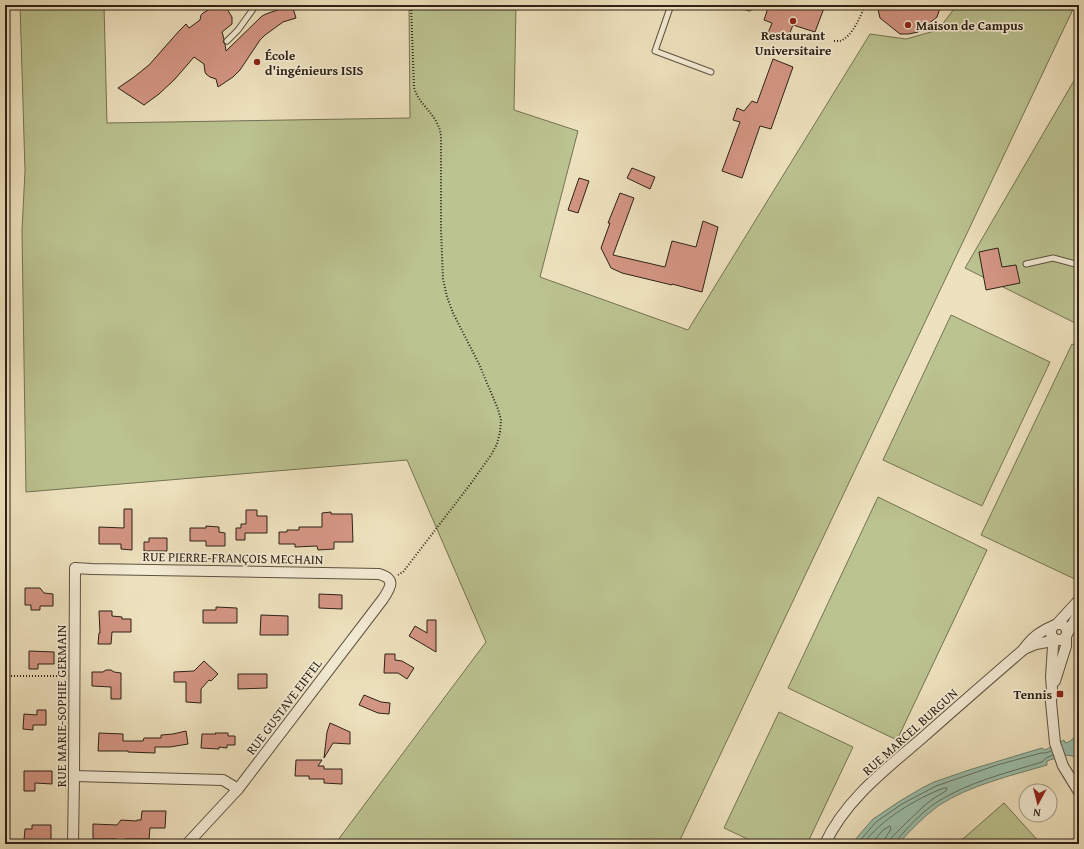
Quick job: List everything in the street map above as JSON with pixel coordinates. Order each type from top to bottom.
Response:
[{"type":"street","name":"RUE PIERRE-FRANÇOIS MECHAIN","points":[[75,568],[379,574],[390,580]]},
{"type":"street","name":"RUE MARIE-SOPHIE GERMAIN","points":[[73,844],[75,568]]},
{"type":"street","name":"RUE GUSTAVE EIFFEL","points":[[187,844],[238,789],[383,599],[390,588],[390,580]]},
{"type":"street","name":"RUE MARCEL BURGUN","points":[[825,844],[843,814],[861,793],[895,761],[1023,650],[1032,638],[1045,629],[1055,625],[1079,600]]},
{"type":"street","points":[[1054,638],[1062,639],[1079,613]]},
{"type":"street","points":[[1052,689],[1065,647],[1067,629],[1064,625],[1059,623],[1050,631],[1054,638],[1051,702],[1055,744],[1063,766],[1079,792]]},
{"type":"street","name":"RUE MARCEL BURGUN","points":[[1023,650],[1036,644],[1047,642],[1054,638]]},
{"type":"street","points":[[74,776],[223,780],[238,789]]},
{"type":"lane","points":[[226,41],[238,30],[256,5]]},
{"type":"lane","points":[[671,5],[655,51],[711,72]]},
{"type":"lane","points":[[741,5],[749,8]]},
{"type":"lane","points":[[1026,264],[1053,258],[1079,266]]},
{"type":"path","points":[[390,580],[403,572],[472,482],[494,450],[499,438],[501,427],[498,409],[489,386],[452,313],[446,293],[441,249],[441,136],[439,126],[417,96],[414,87],[411,5]]},
{"type":"path","points":[[834,42],[841,41],[852,30],[865,5]]},
{"type":"path","points":[[5,676],[74,676]]},
{"type":"shaded area","points":[[20,5],[104,5],[107,123],[410,118],[409,5],[516,5],[514,110],[578,131],[540,277],[688,330],[870,34],[906,39],[938,30],[954,9],[954,5],[1075,5],[678,844],[335,844],[486,642],[407,460],[26,492],[22,230],[25,171]]},
{"type":"shaded area","points":[[1079,72],[1079,325],[965,268]]},
{"type":"shaded area","points":[[951,315],[1050,362],[982,506],[883,460]]},
{"type":"shaded area","points":[[1072,344],[1079,347],[1079,581],[981,535]]},
{"type":"shaded area","points":[[878,497],[987,550],[897,740],[788,688]]},
{"type":"shaded area","points":[[779,712],[853,747],[807,844],[758,844],[724,828]]},
{"type":"shaded area","points":[[1004,803],[1018,819],[1018,823],[1022,823],[1041,844],[957,844]]},
{"type":"water","points":[[1079,731],[1079,763],[1073,756],[1065,755],[1047,761],[1047,765],[963,792],[932,810],[898,844],[852,844],[873,819],[900,801],[934,782],[1042,748],[1045,750],[1064,740],[1065,743],[1073,738]]},
{"type":"building","points":[[217,5],[227,9],[232,17],[232,24],[222,32],[226,51],[262,16],[266,14],[280,9],[293,8],[296,18],[283,22],[265,35],[240,70],[233,77],[218,87],[216,79],[206,74],[204,64],[194,57],[175,79],[159,94],[144,105],[118,88],[149,65],[186,24],[189,28],[200,20],[203,13]]},
{"type":"building","name":"Restaurant Universitaire","points":[[769,5],[815,5],[824,8],[815,32],[793,25],[787,40],[768,33],[772,23],[764,20]]},
{"type":"building","name":"Maison de Campus","points":[[877,5],[941,5],[937,17],[918,32],[900,34],[880,18]]},
{"type":"building","points":[[773,59],[793,67],[771,129],[760,126],[742,178],[722,171],[740,122],[733,120],[737,108],[744,111],[752,101],[757,103]]},
{"type":"building","points":[[632,168],[655,177],[650,189],[627,178]]},
{"type":"building","points":[[579,178],[589,181],[578,213],[568,210]]},
{"type":"building","points":[[620,193],[634,198],[613,255],[665,267],[672,241],[696,247],[703,221],[718,227],[702,292],[622,273],[611,268],[601,248],[610,223],[608,223]]},
{"type":"building","points":[[998,248],[1002,267],[1016,265],[1020,283],[986,290],[979,252]]},
{"type":"building","points":[[124,509],[132,509],[132,550],[121,549],[121,544],[99,544],[99,527],[124,528]]},
{"type":"building","points":[[246,510],[257,510],[257,516],[267,516],[267,533],[245,533],[245,540],[236,540],[236,528],[241,528],[241,524],[246,524]]},
{"type":"building","points":[[331,512],[331,514],[352,514],[353,542],[334,542],[334,549],[318,550],[317,546],[295,547],[295,544],[279,544],[279,532],[299,530],[299,527],[322,527],[322,513]]},
{"type":"building","points":[[206,526],[219,527],[219,532],[225,533],[225,546],[206,546],[206,541],[190,541],[190,528],[206,528]]},
{"type":"building","points":[[149,538],[167,538],[167,551],[144,551],[144,542],[149,542]]},
{"type":"building","points":[[25,588],[40,588],[44,593],[53,594],[53,606],[40,606],[40,610],[31,610],[31,605],[25,605]]},
{"type":"building","points":[[319,594],[342,595],[342,609],[319,608]]},
{"type":"building","points":[[216,607],[237,608],[237,623],[203,623],[203,610],[216,610]]},
{"type":"building","points":[[99,611],[112,611],[112,616],[122,617],[122,619],[131,619],[131,632],[112,632],[111,644],[98,644],[100,633]]},
{"type":"building","points":[[261,615],[288,616],[288,635],[260,635]]},
{"type":"building","points":[[427,620],[436,620],[436,652],[409,636],[415,626],[427,633]]},
{"type":"building","points":[[29,651],[54,652],[54,664],[38,664],[38,669],[29,669]]},
{"type":"building","points":[[385,654],[395,654],[395,660],[402,661],[414,668],[407,679],[398,673],[384,673]]},
{"type":"building","points":[[204,661],[218,674],[211,681],[209,680],[201,689],[201,703],[186,702],[186,682],[174,682],[174,672],[194,671]]},
{"type":"building","points":[[106,670],[121,673],[121,699],[111,699],[111,687],[92,686],[92,672],[103,672]]},
{"type":"building","points":[[238,674],[267,674],[267,688],[238,689]]},
{"type":"building","points":[[364,695],[381,702],[390,703],[389,714],[378,713],[359,705]]},
{"type":"building","points":[[37,710],[46,710],[46,725],[33,725],[33,730],[23,729],[24,714],[37,715]]},
{"type":"building","points":[[330,723],[350,732],[350,744],[333,743],[324,758],[327,732]]},
{"type":"building","points":[[186,731],[188,744],[170,747],[155,747],[155,753],[98,751],[99,733],[123,734],[123,741],[143,741],[144,738],[161,738],[161,735]]},
{"type":"building","points":[[215,733],[228,733],[228,736],[235,736],[235,745],[227,745],[227,748],[219,747],[219,749],[201,748],[202,734],[216,734]]},
{"type":"building","points":[[296,760],[322,760],[318,766],[324,766],[324,769],[342,769],[342,784],[324,783],[324,779],[309,779],[309,776],[295,776]]},
{"type":"building","points":[[24,771],[52,771],[52,784],[35,783],[35,791],[24,791]]},
{"type":"building","points":[[142,811],[166,811],[165,828],[150,828],[149,839],[125,839],[125,844],[115,844],[116,839],[93,839],[93,824],[117,825],[121,820],[141,820]]},
{"type":"building","points":[[32,825],[51,825],[51,840],[43,840],[43,844],[29,844],[29,840],[24,840],[25,829],[32,829]]},
{"type":"place","name":"Restaurant Universitaire","points":[[793,21]]},
{"type":"place","name":"Maison de Campus","points":[[908,25]]},
{"type":"place","name":"École d'ingénieurs ISIS","points":[[257,62]]},
{"type":"place","name":"Tennis","points":[[1060,694]]}]
